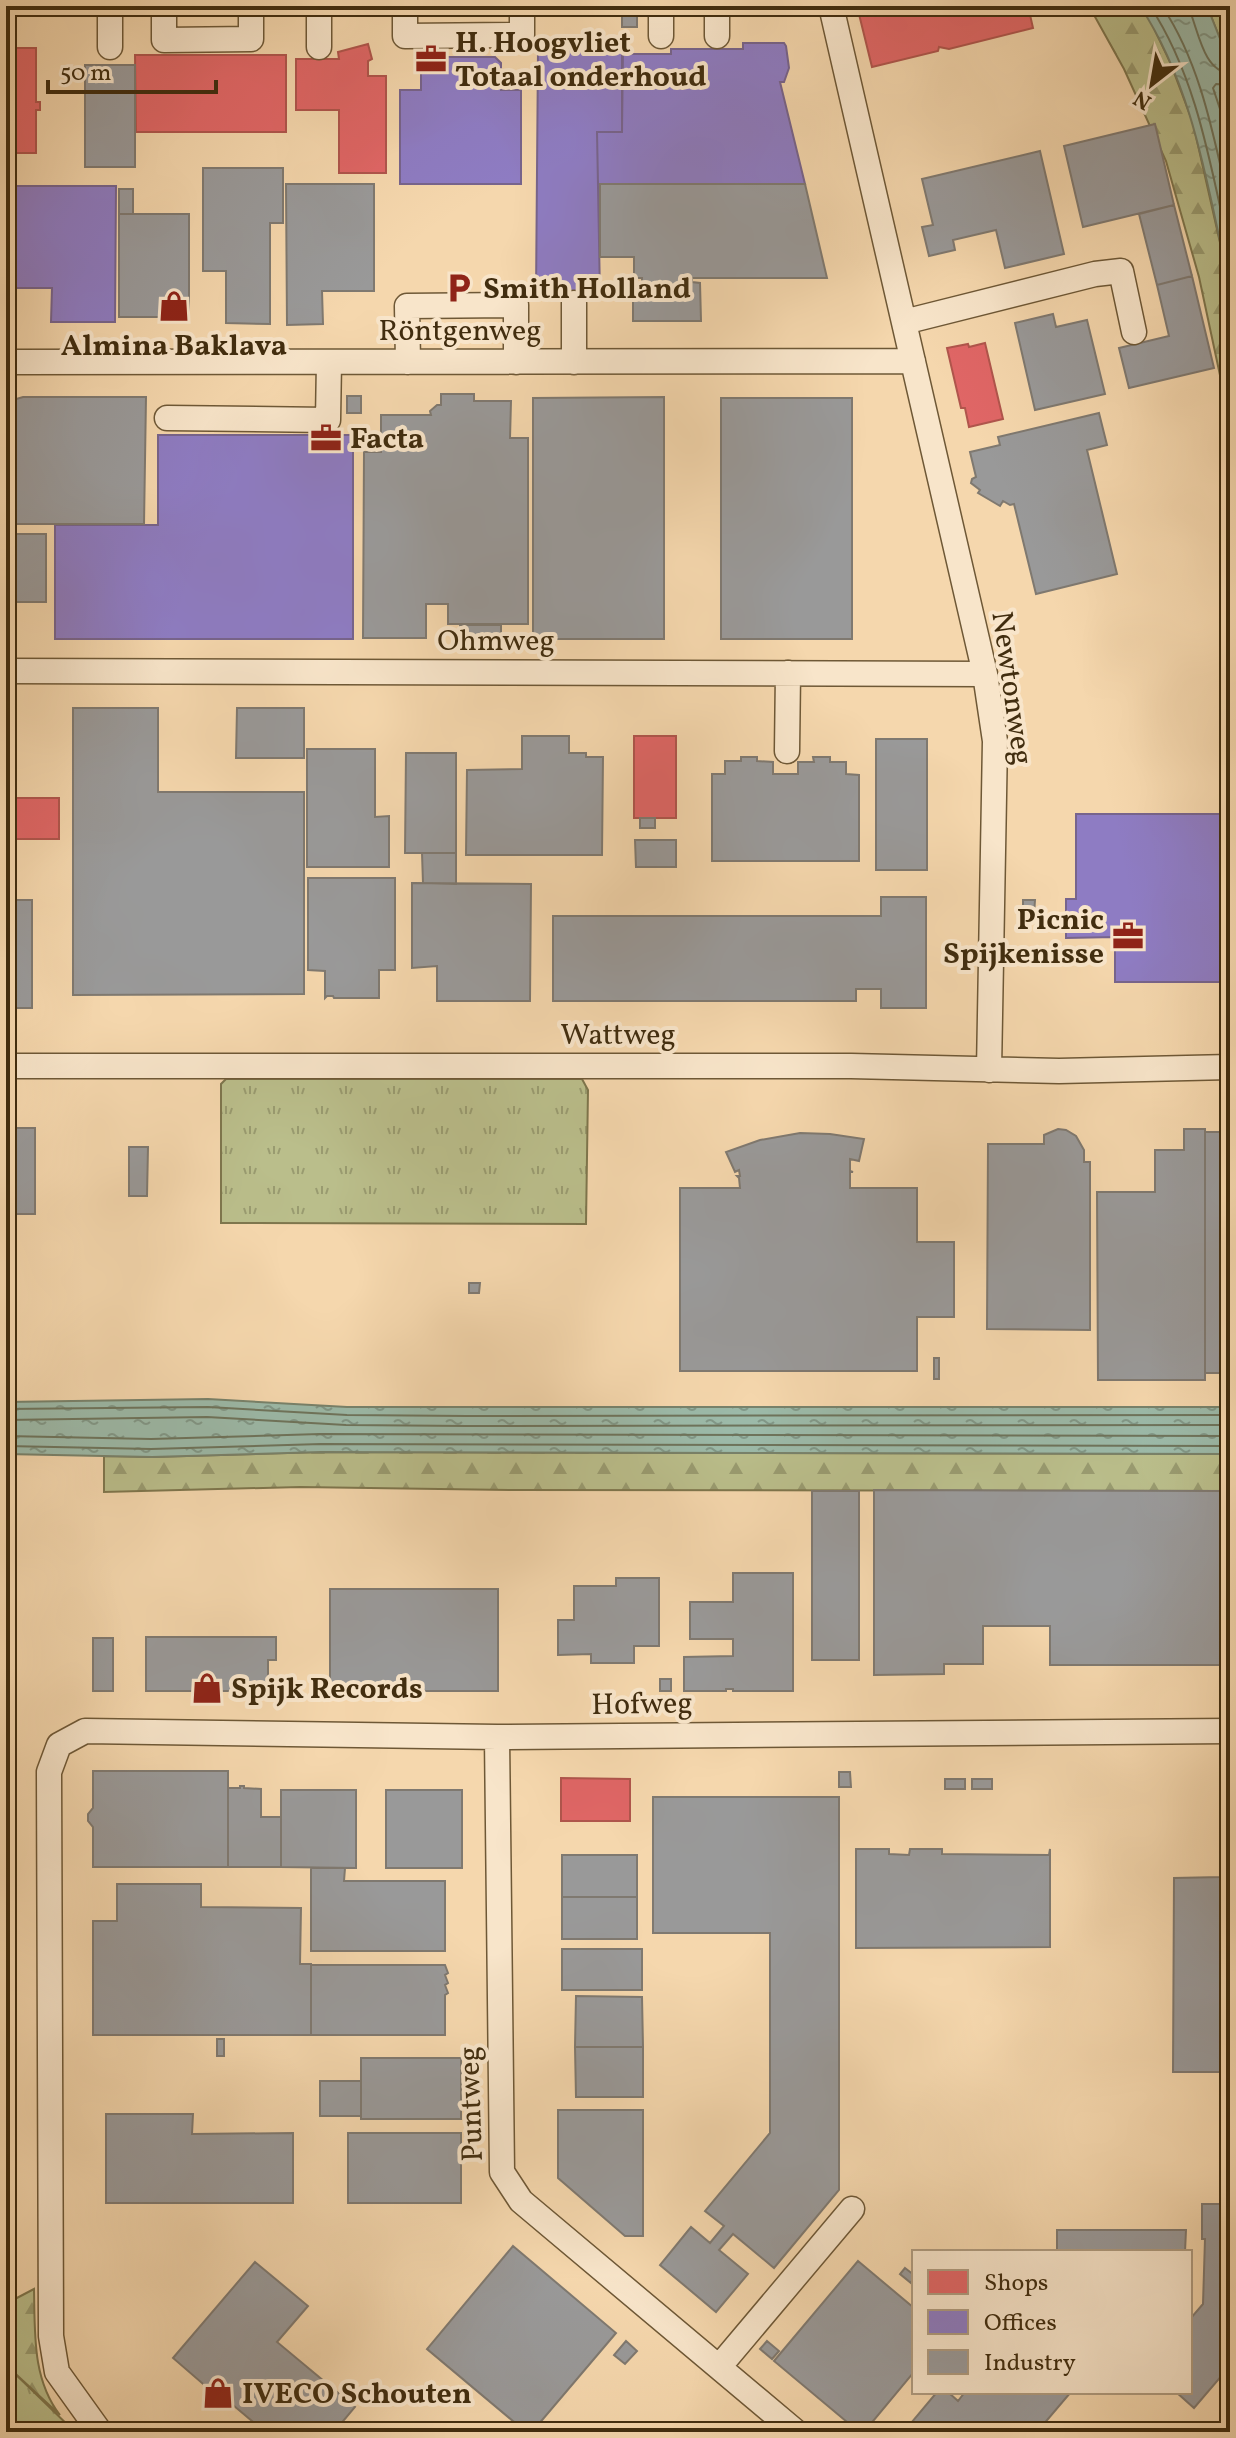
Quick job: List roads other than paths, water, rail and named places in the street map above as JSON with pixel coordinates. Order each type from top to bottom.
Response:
[{"type":"street","points":[[110,6],[110,47]]},
{"type":"street","points":[[164,6],[164,40],[251,39],[251,6]]},
{"type":"street","points":[[319,6],[319,47]]},
{"type":"street","points":[[405,6],[405,36],[522,35],[522,6]]},
{"type":"street","points":[[661,6],[661,36]]},
{"type":"street","points":[[717,6],[717,36]]},
{"type":"street","name":"Newtonweg","points":[[831,6],[985,674],[995,741],[989,1070]]},
{"type":"street","points":[[904,322],[1095,274],[1121,271],[1134,332]]},
{"type":"street","points":[[574,303],[574,362]]},
{"type":"street","points":[[408,362],[407,306],[516,305],[516,362]]},
{"type":"street","name":"Röntgenweg","points":[[6,362],[913,361]]},
{"type":"street","points":[[167,418],[328,420],[329,362]]},
{"type":"street","name":"Ohmweg","points":[[6,671],[985,674]]},
{"type":"street","points":[[787,751],[788,673]]},
{"type":"street","name":"Wattweg","points":[[6,1066],[851,1066],[989,1070],[1230,1067]]},
{"type":"street","name":"Hofweg","points":[[100,2432],[57,2372],[51,2336],[49,1772],[59,1745],[85,1731],[497,1737],[1230,1731]]},
{"type":"street","name":"Puntweg","points":[[497,1737],[502,2172],[521,2201],[796,2432]]},
{"type":"street","points":[[719,2367],[852,2209]]},
{"type":"water","points":[[1140,6],[1207,6],[1230,64],[1230,287],[1187,106],[1159,38]]},
{"type":"water","points":[[208,1399],[347,1407],[1230,1407],[1230,1454],[321,1452],[152,1457],[6,1454],[6,1402]]},
{"type":"place","name":"H. Hoogvliet Totaal onderhoud","points":[[431,59]]},
{"type":"place","name":"Smith Holland","points":[[459,288]]},
{"type":"place","name":"Almina Baklava","points":[[174,306]]},
{"type":"place","name":"Facta","points":[[326,438]]},
{"type":"place","name":"Picnic Spijkenisse","points":[[1128,936]]},
{"type":"place","name":"Spijk Records","points":[[207,1688]]},
{"type":"place","name":"IVECO Schouten","points":[[218,2393]]}]
